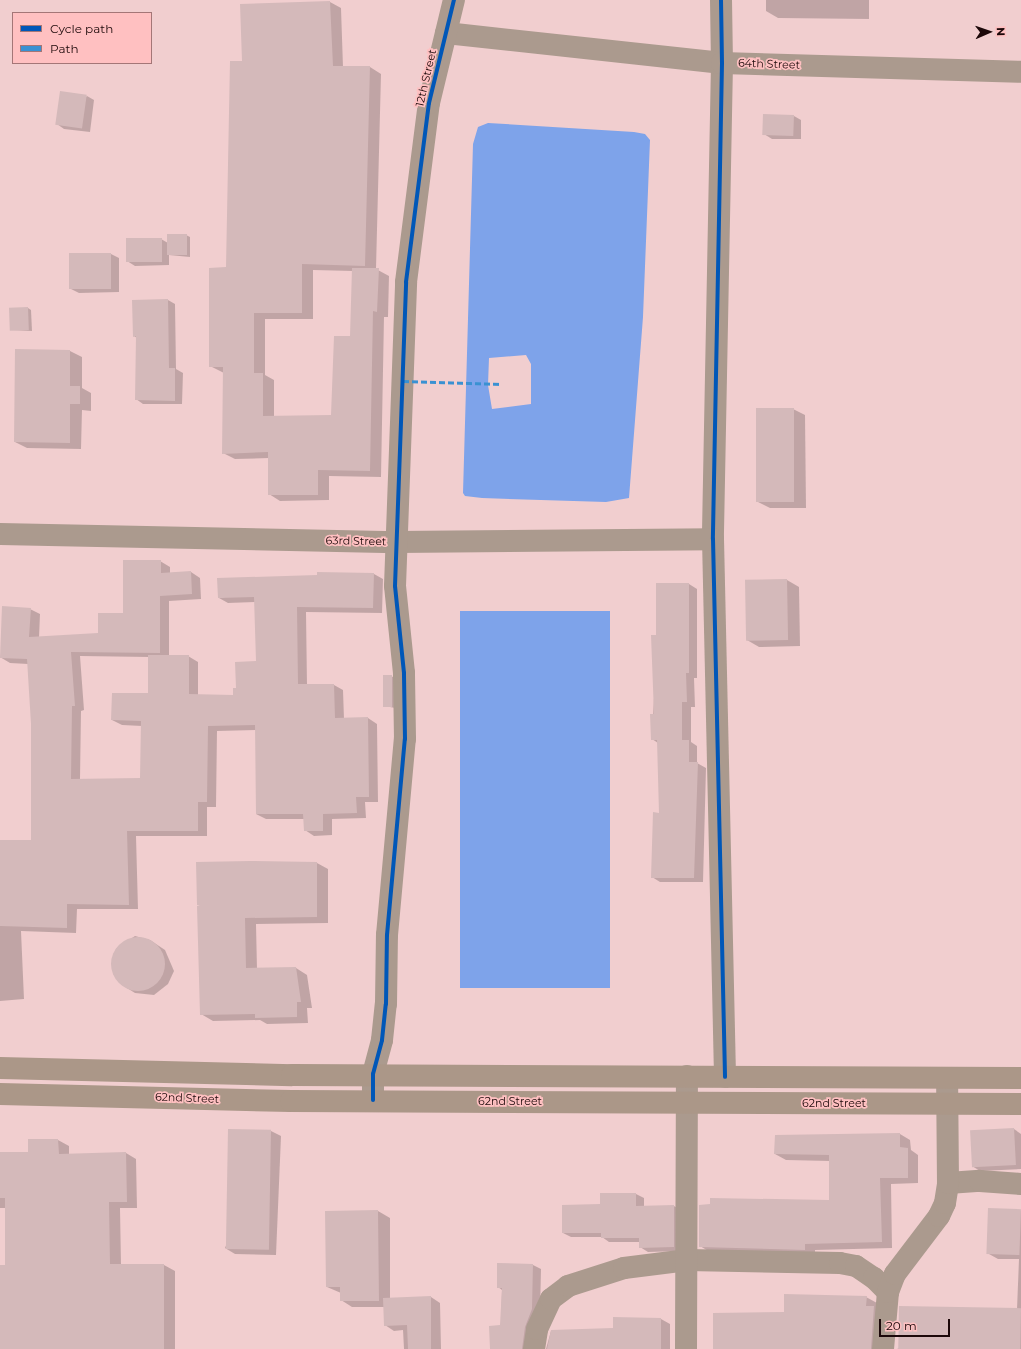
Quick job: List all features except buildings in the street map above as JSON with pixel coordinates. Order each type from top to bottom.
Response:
[{"type":"main road","points":[[0,1068],[292,1075],[373,1074],[1021,1078]]},
{"type":"main road","name":"62nd Street","points":[[0,1094],[291,1101],[373,1100],[1021,1104]]},
{"type":"street","name":"12th Street","points":[[373,1100],[373,1074],[382,1040],[386,1004],[387,935],[405,739],[404,673],[395,586],[406,282],[420,161],[429,104],[454,0]]},
{"type":"street","points":[[721,0],[722,63],[713,539],[725,1077]]},
{"type":"street","name":"64th Street","points":[[446,33],[722,63],[1021,72]]},
{"type":"street","name":"63rd Street","points":[[0,534],[396,542],[713,539]]},
{"type":"street","points":[[686,1076],[686,1349]]},
{"type":"street","points":[[883,1349],[888,1292],[895,1274],[939,1216],[946,1203],[948,1183],[947,1078]]},
{"type":"street","points":[[948,1183],[980,1181],[1021,1184]]},
{"type":"street","points":[[534,1349],[537,1329],[544,1311],[551,1299],[568,1286],[624,1268],[687,1260],[840,1263],[856,1266],[874,1278],[888,1292]]},
{"type":"water","points":[[488,123],[634,132],[645,134],[650,140],[643,317],[629,498],[606,502],[482,498],[465,496],[463,493],[473,144],[478,127]],"holes":[[[526,355],[531,364],[531,404],[492,409],[488,385],[489,358]]]},
{"type":"water","points":[[460,611],[610,611],[610,988],[460,988]]},
{"type":"marked path","points":[[403,381],[502,384]]},
{"type":"cycle path","points":[[373,1100],[373,1074],[382,1040],[386,1004],[387,935],[405,739],[404,673],[395,586],[406,282],[429,103],[454,0]]},
{"type":"cycle path","points":[[721,0],[722,63],[713,539],[725,1077]]}]
